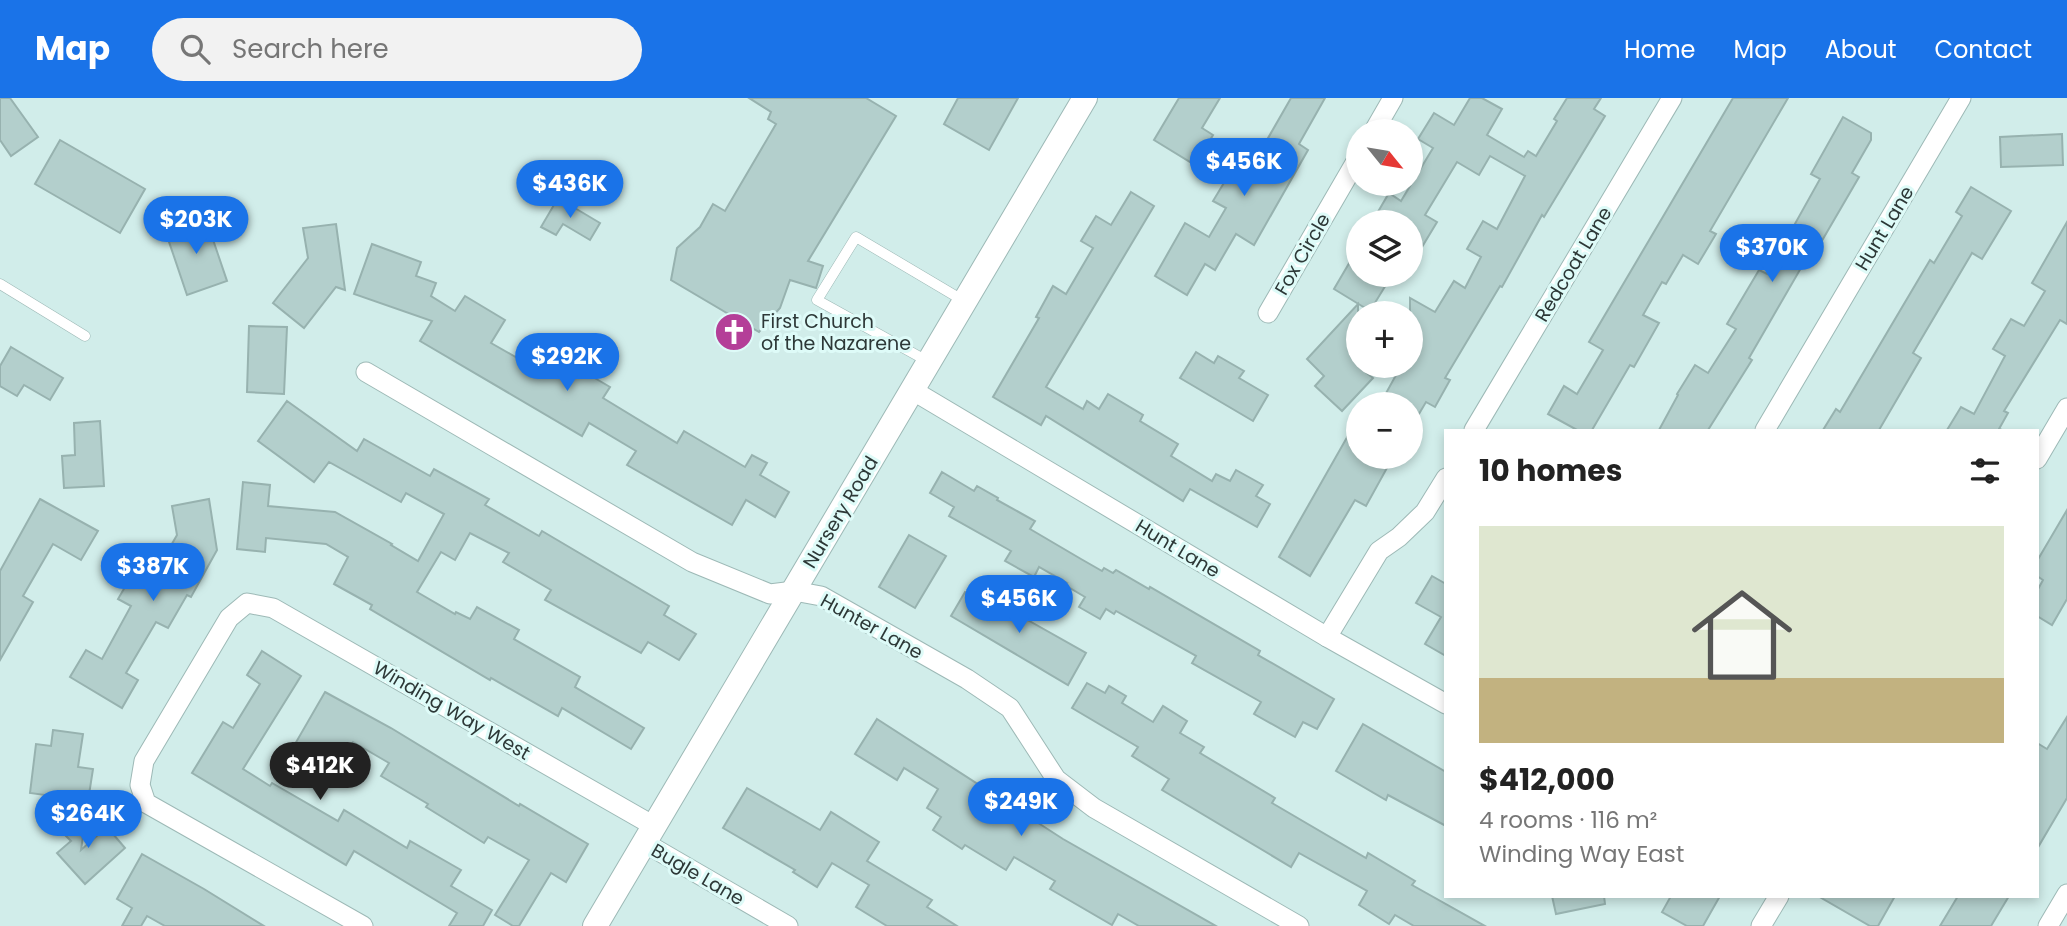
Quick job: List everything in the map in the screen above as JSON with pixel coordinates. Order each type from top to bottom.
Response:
[{"type":"street","name":"Nursery Road","points":[[595,926],[1085,98]]},
{"type":"street","points":[[1381,119],[1393,98]]},
{"type":"street","name":"Redcoat Lane","points":[[1475,429],[1672,98]]},
{"type":"street","name":"Hunt Lane","points":[[1766,429],[1961,98]]},
{"type":"street","name":"Fox Circle","points":[[1268,313],[1346,179]]},
{"type":"street","name":"Hunter Lane","points":[[366,372],[692,562],[770,594],[794,591],[821,596],[967,679],[1010,708],[1056,779],[1094,808],[1299,926]]},
{"type":"street","name":"Hunt Lane","points":[[912,390],[1327,637],[1444,703]]},
{"type":"street","points":[[2039,456],[2067,408]]},
{"type":"street","points":[[1327,637],[1379,551],[1399,537],[1425,512],[1444,481]]},
{"type":"street","name":"Winding Way West","points":[[363,926],[146,803],[140,785],[145,761],[229,618],[247,603],[273,608],[649,834]]},
{"type":"street","name":"Bugle Lane","points":[[649,834],[788,926]]},
{"type":"street","points":[[2048,926],[2067,894]]},
{"type":"street","points":[[1761,926],[1778,898]]},
{"type":"lane","points":[[929,362],[817,300],[856,237],[965,301]]},
{"type":"lane","points":[[0,284],[85,336]]},
{"type":"building","points":[[0,98],[10,98],[38,137],[11,156],[0,140]]},
{"type":"building","points":[[749,98],[866,98],[896,116],[808,261],[823,266],[816,288],[790,280],[780,308],[759,332],[671,280],[677,248],[700,227],[713,204],[725,211],[776,124],[768,119],[771,112]]},
{"type":"building","points":[[958,98],[1018,98],[989,150],[944,124]]},
{"type":"building","points":[[1179,98],[1220,98],[1202,128],[1213,135],[1195,165],[1154,140]]},
{"type":"building","points":[[1291,98],[1325,98],[1299,144],[1308,150],[1254,245],[1236,234],[1215,270],[1205,264],[1187,295],[1155,276],[1185,223],[1209,237],[1226,208],[1213,201],[1239,158],[1252,166]]},
{"type":"building","points":[[1470,98],[1482,98],[1502,109],[1487,135],[1524,157],[1528,151],[1536,156],[1567,98],[1601,98],[1594,109],[1605,116],[1544,217],[1542,215],[1502,287],[1500,286],[1445,378],[1450,380],[1435,407],[1426,402],[1423,407],[1423,392],[1387,392],[1394,378],[1423,378],[1423,305],[1435,312],[1454,281],[1465,288],[1481,257],[1467,249],[1483,221],[1497,229],[1525,176],[1490,156],[1479,175],[1457,162],[1425,215],[1437,222],[1423,245],[1423,210],[1379,210],[1387,196],[1394,196],[1401,201],[1404,196],[1423,196],[1423,165],[1433,148],[1423,142],[1423,131],[1434,113],[1454,125]]},
{"type":"building","points":[[1733,98],[1788,98],[1710,231],[1716,234],[1698,264],[1683,255],[1666,284],[1662,282],[1643,315],[1659,323],[1634,367],[1630,365],[1593,429],[1575,429],[1548,414],[1564,386],[1577,394],[1603,350],[1589,342]]},
{"type":"building","points":[[1843,117],[1871,133],[1871,140],[1852,173],[1859,177],[1809,263],[1805,261],[1749,358],[1752,360],[1709,429],[1660,429],[1695,365],[1708,373],[1736,329],[1727,324],[1759,270],[1767,274],[1820,179],[1811,174]]},
{"type":"building","points":[[2062,134],[2063,165],[2001,167],[2000,137]]},
{"type":"building","points":[[60,140],[145,189],[120,233],[35,184]]},
{"type":"building","points":[[1971,187],[2011,211],[1982,259],[1972,253],[1913,353],[1921,358],[1880,429],[1824,429],[1836,409],[1840,412],[1930,260],[1934,263],[1962,216],[1956,212]]},
{"type":"building","points":[[1131,192],[1154,206],[1046,387],[1083,409],[1087,401],[1099,409],[1108,394],[1143,415],[1140,421],[1178,444],[1171,456],[1212,481],[1216,474],[1230,481],[1236,470],[1263,485],[1256,496],[1270,504],[1257,527],[1190,489],[1183,501],[1046,416],[1041,425],[993,397],[1039,318],[1036,317],[1053,286],[1066,294],[1093,248],[1081,241],[1096,216],[1111,225]]},
{"type":"building","points":[[558,198],[600,223],[590,240],[563,224],[556,235],[541,227]]},
{"type":"building","points":[[205,216],[227,281],[187,295],[165,230]]},
{"type":"building","points":[[2067,222],[2067,324],[2060,320],[2004,411],[2008,413],[1999,429],[1948,429],[1961,407],[1974,414],[2005,356],[1993,349],[2011,319],[2024,326],[2045,291],[2032,283]]},
{"type":"building","points":[[336,224],[345,290],[336,287],[304,328],[273,303],[308,258],[303,228]]},
{"type":"building","points":[[372,244],[421,262],[416,276],[436,283],[431,296],[455,311],[465,296],[505,320],[491,343],[519,359],[528,344],[610,387],[603,398],[677,443],[684,431],[745,467],[752,455],[767,463],[760,475],[789,492],[775,517],[746,500],[732,525],[627,465],[636,451],[589,423],[582,436],[420,341],[432,321],[354,294]]},
{"type":"building","points":[[1346,268],[1346,287],[1385,287],[1376,301],[1354,301],[1334,289]]},
{"type":"building","points":[[1346,317],[1346,378],[1373,378],[1360,392],[1346,392],[1346,407],[1342,411],[1315,386],[1324,376],[1307,359]]},
{"type":"building","points":[[249,326],[287,327],[284,394],[247,392]]},
{"type":"building","points":[[11,347],[63,378],[50,400],[24,385],[17,396],[0,386],[0,366]]},
{"type":"building","points":[[1196,352],[1214,363],[1218,356],[1244,371],[1239,378],[1268,395],[1253,421],[1180,378]]},
{"type":"building","points":[[287,401],[357,451],[364,439],[430,476],[434,469],[489,499],[485,505],[539,536],[542,531],[669,606],[664,615],[696,634],[679,660],[648,642],[641,653],[545,600],[551,590],[503,562],[509,553],[470,533],[455,560],[441,552],[417,592],[455,614],[456,612],[470,619],[477,607],[519,630],[514,639],[580,677],[575,687],[644,728],[631,749],[562,708],[558,716],[491,678],[490,680],[370,609],[372,605],[334,584],[348,557],[326,544],[266,538],[265,552],[237,549],[243,482],[270,485],[268,506],[335,512],[418,561],[444,514],[406,493],[401,502],[329,462],[314,482],[258,441]]},
{"type":"building","points":[[100,421],[104,486],[64,488],[62,456],[75,455],[74,423]]},
{"type":"building","points":[[1346,439],[1346,469],[1386,469],[1366,506],[1355,500],[1310,576],[1279,557]]},
{"type":"building","points":[[942,472],[974,491],[977,486],[1035,521],[1030,529],[1081,559],[1102,571],[1104,568],[1113,573],[1116,570],[1149,589],[1150,587],[1260,651],[1258,655],[1334,699],[1317,729],[1303,722],[1295,737],[1254,714],[1261,702],[1192,663],[1196,656],[1116,611],[1114,614],[1106,609],[1100,619],[1079,607],[1085,597],[1039,567],[1034,577],[1005,561],[1011,551],[949,516],[954,507],[930,493]]},
{"type":"building","points":[[40,499],[98,531],[81,560],[53,544],[23,596],[33,602],[0,660],[0,571]]},
{"type":"building","points":[[209,499],[217,550],[191,597],[187,595],[168,628],[156,622],[126,673],[138,680],[122,708],[70,677],[86,650],[102,659],[131,606],[118,599],[132,575],[149,584],[177,535],[172,506]]},
{"type":"building","points":[[2067,510],[2067,599],[2052,625],[2039,617],[2039,587],[2043,580],[2039,577],[2039,558]]},
{"type":"building","points":[[909,535],[946,556],[915,608],[879,587]]},
{"type":"building","points":[[1432,576],[1444,583],[1444,655],[1425,644],[1441,617],[1416,603]]},
{"type":"building","points":[[984,588],[1020,609],[1017,614],[1086,653],[1068,685],[951,616],[965,592],[977,599]]},
{"type":"building","points":[[262,651],[301,676],[243,769],[338,821],[344,810],[407,848],[410,841],[461,870],[451,886],[492,910],[483,926],[449,926],[457,913],[354,851],[346,865],[192,773],[223,722],[233,728],[260,684],[247,675]]},
{"type":"building","points":[[1087,683],[1105,693],[1109,686],[1126,696],[1122,703],[1153,722],[1163,706],[1187,721],[1180,733],[1204,747],[1200,753],[1275,798],[1272,803],[1366,858],[1368,853],[1415,881],[1412,885],[1485,926],[1414,926],[1395,915],[1389,924],[1359,905],[1367,891],[1299,853],[1291,867],[1162,790],[1169,779],[1132,756],[1138,747],[1072,708]]},
{"type":"building","points":[[325,692],[588,844],[566,882],[551,873],[519,926],[513,926],[495,915],[529,860],[488,837],[484,843],[426,807],[428,804],[381,776],[389,763],[353,742],[338,768],[295,744]]},
{"type":"building","points":[[2067,717],[2067,798],[2039,846],[2039,744],[2047,749]]},
{"type":"building","points":[[877,719],[1063,839],[1216,926],[1139,926],[1118,914],[1112,925],[1050,889],[1055,881],[1014,857],[1006,870],[965,845],[962,849],[933,830],[941,817],[927,808],[938,789],[904,768],[897,780],[855,754]]},
{"type":"building","points":[[1363,724],[1444,771],[1444,825],[1388,795],[1386,800],[1336,771]]},
{"type":"building","points":[[53,730],[83,734],[78,767],[93,769],[88,801],[30,793],[36,744],[51,746]]},
{"type":"building","points":[[747,788],[820,830],[831,812],[879,842],[867,861],[932,900],[927,907],[957,926],[887,926],[856,907],[869,885],[832,863],[817,887],[793,872],[795,870],[723,828]]},
{"type":"building","points":[[87,808],[81,850],[107,827],[125,848],[85,884],[57,853],[71,841],[61,831]]},
{"type":"building","points":[[142,854],[264,926],[165,926],[147,916],[141,926],[122,926],[132,908],[117,899]]},
{"type":"building","points":[[1552,898],[1604,898],[1605,904],[1556,914]]},
{"type":"building","points":[[1670,898],[1719,898],[1703,926],[1687,926],[1662,912]]},
{"type":"building","points":[[1821,898],[1894,898],[1878,926],[1870,926]]},
{"type":"building","points":[[1957,898],[2008,898],[1991,926],[1940,926]]},
{"type":"place","name":"First Church of the Nazarene","points":[[734,332]]}]
